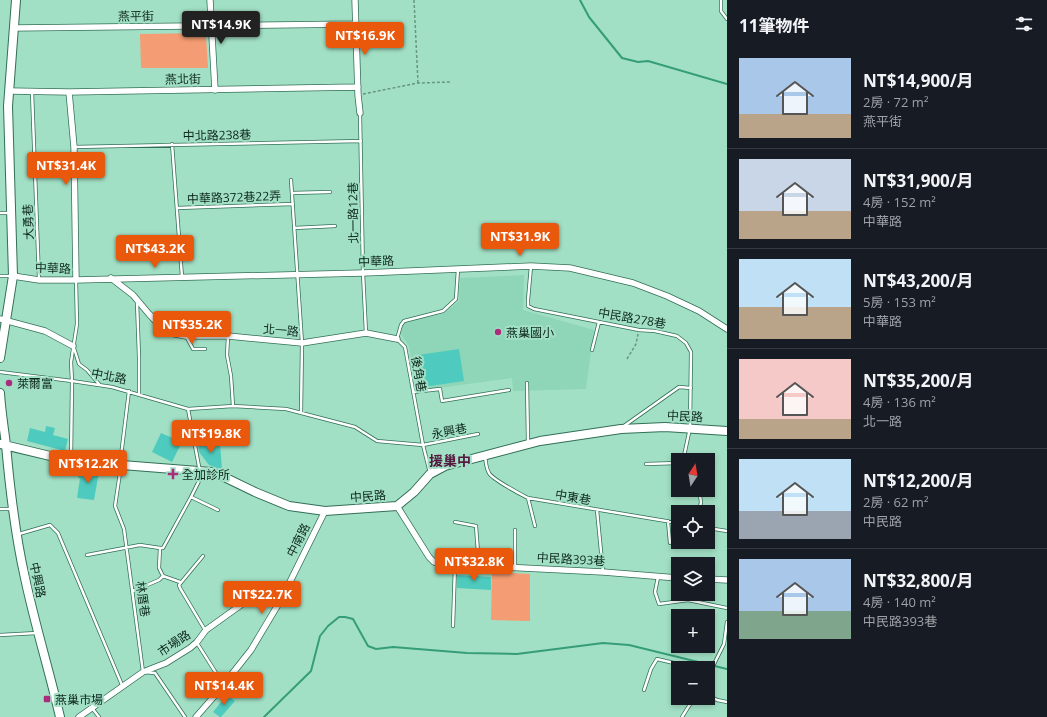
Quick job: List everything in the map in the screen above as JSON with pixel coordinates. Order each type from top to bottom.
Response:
[{"type":"street","points":[[0,358],[3,320],[13,276],[8,106],[16,0]]},
{"type":"street","points":[[210,0],[215,90]]},
{"type":"street","points":[[355,0],[358,95],[360,113]]},
{"type":"street","name":"燕平街","points":[[14,28],[355,24]]},
{"type":"street","name":"燕北街","points":[[10,91],[69,92],[358,87]]},
{"type":"street","name":"中北路","points":[[69,92],[74,147],[76,280]]},
{"type":"street","name":"中華路","points":[[13,276],[39,280],[76,280],[363,273],[531,266],[570,268],[633,283],[667,296],[699,311],[727,329]]},
{"type":"street","name":"北一路","points":[[111,278],[133,295],[164,330],[170,333],[186,336],[228,336],[302,343],[366,333],[397,339]]},
{"type":"street","points":[[3,320],[45,331],[73,346]]},
{"type":"street","name":"中興路","points":[[0,393],[3,445],[16,534],[24,576],[60,717]]},
{"type":"street","name":"中民路","points":[[3,445],[71,462],[211,472],[289,506],[325,511],[396,506],[414,492],[430,474],[445,466],[484,457],[528,444],[621,429],[665,427],[727,431]]},
{"type":"street","name":"中民路393巷","points":[[396,506],[434,562],[440,564],[603,572],[671,578]]},
{"type":"street","name":"中南路","points":[[196,717],[224,685],[251,650],[282,598],[325,511]]},
{"type":"street","points":[[715,579],[727,580]]},
{"type":"street","name":"市場路","points":[[78,717],[143,672],[166,663],[197,642],[206,630],[252,597],[268,594],[282,598]]},
{"type":"lane","points":[[720,0],[721,11],[727,20]]},
{"type":"lane","name":"大勇巷","points":[[32,92],[39,280]]},
{"type":"lane","name":"北一路12巷","points":[[360,113],[363,273],[366,333]]},
{"type":"lane","name":"中北路238巷","points":[[74,147],[361,141]]},
{"type":"lane","points":[[172,144],[182,278]]},
{"type":"lane","points":[[291,180],[296,274],[302,343],[301,413]]},
{"type":"lane","points":[[292,193],[330,192]]},
{"type":"lane","name":"中華路372巷22弄","points":[[177,208],[293,204]]},
{"type":"lane","points":[[0,213],[10,214]]},
{"type":"lane","points":[[294,228],[335,226]]},
{"type":"lane","name":"中民路278巷","points":[[531,266],[528,306],[534,309],[639,330],[655,330],[677,336],[686,343],[691,352],[691,388],[690,428],[685,453]]},
{"type":"lane","points":[[397,339],[401,325],[404,321],[443,311],[456,299],[458,269]]},
{"type":"lane","points":[[0,276],[13,276]]},
{"type":"lane","name":"中北路","points":[[76,280],[77,324],[73,346],[72,381],[100,384],[188,409],[233,406],[286,409],[356,427],[378,441],[423,445]]},
{"type":"lane","points":[[137,300],[139,394]]},
{"type":"lane","points":[[592,350],[599,322]]},
{"type":"lane","points":[[186,336],[193,349],[205,349]]},
{"type":"lane","points":[[228,336],[227,355],[231,376],[233,406]]},
{"type":"lane","name":"後角巷","points":[[397,339],[405,347],[423,445],[430,474]]},
{"type":"lane","points":[[73,346],[79,364],[100,384]]},
{"type":"lane","points":[[0,372],[72,381],[71,462]]},
{"type":"lane","points":[[527,383],[528,444]]},
{"type":"lane","points":[[621,429],[679,388],[691,388]]},
{"type":"lane","points":[[413,392],[440,389],[442,400],[509,390]]},
{"type":"lane","name":"林厝巷","points":[[129,391],[115,506],[124,529],[143,672]]},
{"type":"lane","points":[[87,555],[140,545],[163,548],[201,476],[188,409]]},
{"type":"lane","name":"永興巷","points":[[423,445],[478,434]]},
{"type":"lane","name":"中東巷","points":[[484,457],[488,472],[493,478],[499,480],[528,498],[671,522]]},
{"type":"lane","points":[[646,464],[671,463]]},
{"type":"lane","points":[[191,497],[218,510]]},
{"type":"lane","points":[[528,498],[535,526]]},
{"type":"lane","points":[[0,509],[13,509]]},
{"type":"lane","points":[[597,510],[603,572]]},
{"type":"lane","points":[[668,521],[670,543]]},
{"type":"lane","points":[[455,522],[476,526],[479,566]]},
{"type":"lane","points":[[16,534],[50,525],[58,533],[122,686]]},
{"type":"lane","points":[[715,529],[727,531]]},
{"type":"lane","points":[[515,530],[515,567]]},
{"type":"lane","points":[[160,548],[160,568],[163,576]]},
{"type":"lane","points":[[203,556],[180,582],[180,588],[206,630]]},
{"type":"lane","points":[[453,626],[455,565]]},
{"type":"lane","points":[[132,591],[159,580],[163,576]]},
{"type":"lane","points":[[163,576],[180,582]]},
{"type":"lane","points":[[658,577],[655,592],[659,604],[688,600],[727,608]]},
{"type":"lane","points":[[715,662],[724,644],[727,622]]},
{"type":"lane","points":[[0,635],[38,633]]},
{"type":"lane","points":[[197,642],[224,685]]},
{"type":"lane","points":[[644,690],[651,669],[657,659],[671,662]]},
{"type":"lane","points":[[143,672],[155,673],[185,717]]},
{"type":"lane","points":[[715,699],[727,702]]},
{"type":"lane","points":[[682,717],[690,705]]},
{"type":"lane","points":[[92,707],[99,717]]},
{"type":"path","points":[[414,0],[418,83]]},
{"type":"path","points":[[358,95],[418,83],[450,82]]},
{"type":"path","points":[[627,359],[636,344],[639,330]]},
{"type":"shaded area","points":[[203,33],[206,36],[208,68],[141,68],[140,34]]},
{"type":"shaded area","name":"燕巢國小","points":[[524,275],[523,310],[594,330],[586,389],[513,391],[512,378],[417,391],[409,346],[401,334],[402,324],[407,320],[443,314],[459,301],[460,278]]},
{"type":"shaded area","points":[[492,572],[530,574],[530,621],[491,620]]},
{"type":"building","points":[[459,349],[464,381],[423,387],[418,355]]},
{"type":"building","points":[[46,426],[55,428],[53,435],[68,439],[65,451],[27,441],[30,428],[45,432]]},
{"type":"building","points":[[161,433],[182,442],[172,462],[152,452]]},
{"type":"building","points":[[198,443],[220,443],[222,470],[209,465],[199,452]]},
{"type":"building","points":[[80,469],[99,472],[94,500],[77,498]]},
{"type":"building","points":[[457,575],[491,577],[491,590],[457,588]]},
{"type":"building","points":[[227,695],[235,701],[220,717],[213,712]]},
{"type":"waterway","points":[[580,0],[589,17],[622,58],[638,62],[648,61],[727,84]]},
{"type":"waterway","points":[[264,717],[311,671],[320,636],[328,626],[339,617],[353,619],[368,646],[376,649],[393,647],[467,653],[517,654],[603,643],[629,645],[727,669]]},
{"type":"place","name":"燕巢國小","points":[[498,332]]},
{"type":"place","name":"萊爾富","points":[[9,383]]},
{"type":"place","name":"全加診所","points":[[173,474]]},
{"type":"place","name":"燕巢市場","points":[[47,699]]},
{"type":"district","name":"援巢中","points":[[450,460]]}]
